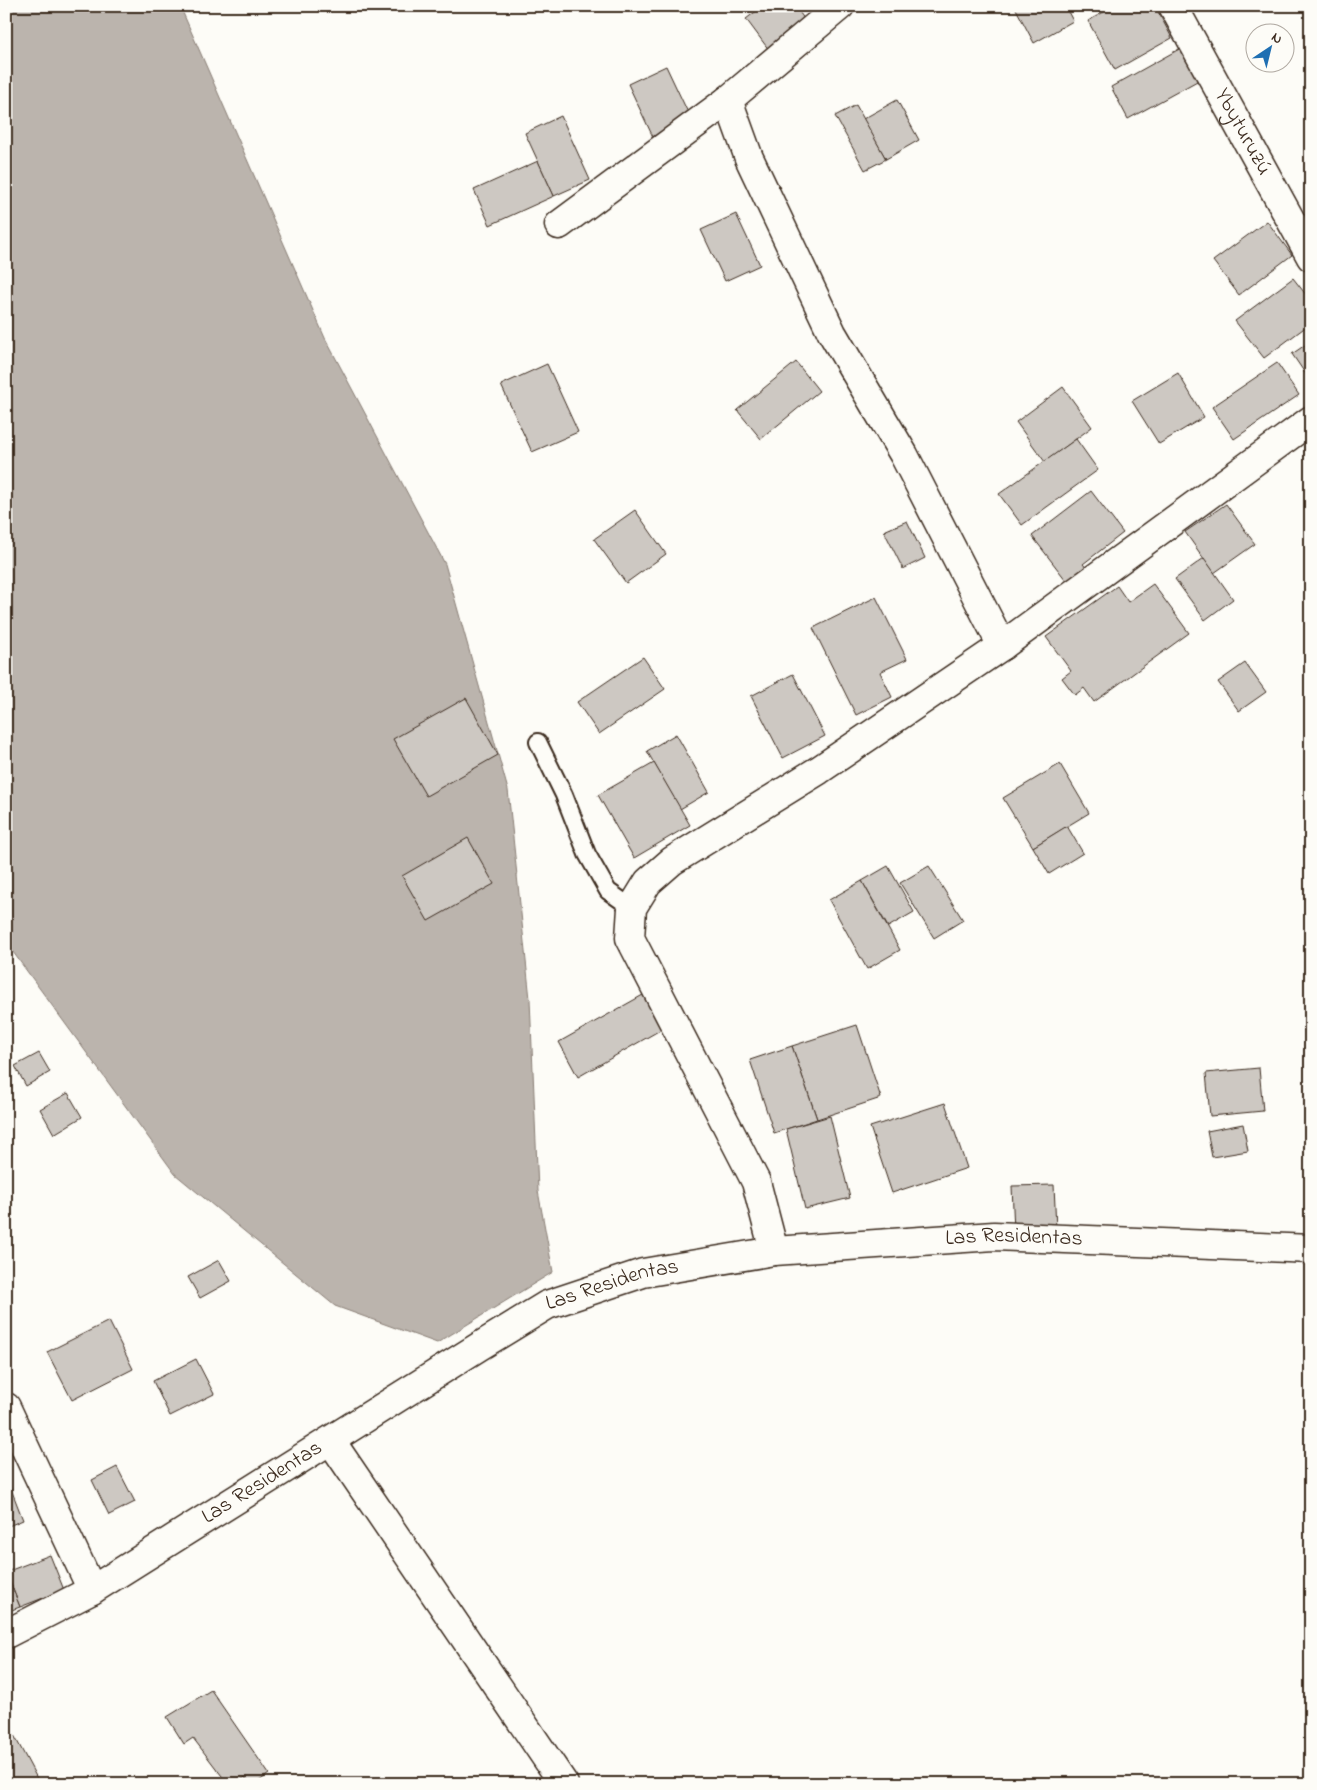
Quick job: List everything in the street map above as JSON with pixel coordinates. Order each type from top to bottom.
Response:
[{"type":"street","points":[[559,225],[728,100],[840,6]]},
{"type":"street","name":"Ybyturuzú","points":[[1173,6],[1311,257]]},
{"type":"street","points":[[728,100],[749,158],[832,333],[904,455],[1002,646]]},
{"type":"street","points":[[774,1251],[756,1182],[630,938],[632,908],[648,882],[672,861],[818,770],[1002,646],[1311,420]]},
{"type":"street","name":"Las Residentas","points":[[6,1634],[92,1590],[480,1346],[547,1306],[642,1273],[774,1251],[994,1236],[1311,1249]]},
{"type":"street","points":[[6,1407],[92,1590]]},
{"type":"street","points":[[331,1441],[564,1784]]},
{"type":"lane","points":[[538,742],[564,795],[587,854],[608,891],[632,908]]},
{"type":"shaded area","points":[[6,6],[180,6],[325,338],[445,564],[508,790],[530,999],[538,1191],[553,1272],[437,1343],[335,1306],[175,1174],[13,952],[6,934]]},
{"type":"building","points":[[763,6],[795,6],[807,23],[769,50],[746,19]]},
{"type":"building","points":[[1065,6],[1073,21],[1034,43],[1015,7]]},
{"type":"building","points":[[1114,6],[1155,6],[1172,38],[1115,70],[1088,21]]},
{"type":"building","points":[[1181,48],[1199,80],[1128,119],[1111,87]]},
{"type":"building","points":[[666,66],[691,119],[653,137],[628,84]]},
{"type":"building","points":[[897,100],[919,140],[886,159],[863,119]]},
{"type":"building","points":[[856,105],[886,159],[865,170],[835,116]]},
{"type":"building","points":[[561,116],[590,180],[554,196],[525,133]]},
{"type":"building","points":[[538,161],[554,196],[490,225],[474,190]]},
{"type":"building","points":[[736,214],[760,265],[725,281],[701,230]]},
{"type":"building","points":[[1267,221],[1292,255],[1239,295],[1213,261]]},
{"type":"building","points":[[1293,278],[1311,301],[1311,323],[1264,358],[1235,321]]},
{"type":"building","points":[[1311,341],[1311,382],[1292,354]]},
{"type":"building","points":[[796,362],[819,391],[761,439],[737,410]]},
{"type":"building","points":[[1277,363],[1299,395],[1234,439],[1212,407]]},
{"type":"building","points":[[547,364],[578,432],[532,452],[501,385]]},
{"type":"building","points":[[1178,373],[1204,417],[1159,444],[1132,401]]},
{"type":"building","points":[[1063,387],[1092,427],[1045,462],[1016,422]]},
{"type":"building","points":[[1076,439],[1098,470],[1022,525],[999,494]]},
{"type":"building","points":[[1091,491],[1123,533],[1083,564],[1088,570],[1069,584],[1032,536]]},
{"type":"building","points":[[1226,504],[1255,544],[1214,573],[1185,532]]},
{"type":"building","points":[[635,510],[666,554],[626,583],[594,539]]},
{"type":"building","points":[[907,521],[925,558],[903,569],[884,531]]},
{"type":"building","points":[[1204,558],[1233,599],[1205,620],[1175,579]]},
{"type":"building","points":[[1153,584],[1189,633],[1094,702],[1084,688],[1075,695],[1062,678],[1071,671],[1046,637],[1117,586],[1128,602]]},
{"type":"building","points":[[876,597],[907,659],[880,672],[892,697],[856,715],[813,628]]},
{"type":"building","points":[[643,657],[665,689],[599,734],[577,702]]},
{"type":"building","points":[[1245,663],[1266,692],[1239,711],[1218,682]]},
{"type":"building","points":[[793,674],[825,736],[783,758],[751,696]]},
{"type":"building","points":[[466,698],[498,755],[426,796],[393,739]]},
{"type":"building","points":[[676,734],[709,792],[680,809],[647,751]]},
{"type":"building","points":[[654,763],[690,825],[634,858],[598,795]]},
{"type":"building","points":[[1060,764],[1089,813],[1033,847],[1003,798]]},
{"type":"building","points":[[1067,826],[1083,853],[1049,874],[1033,847]]},
{"type":"building","points":[[468,838],[494,884],[428,921],[402,876]]},
{"type":"building","points":[[888,866],[914,912],[888,927],[862,881]]},
{"type":"building","points":[[929,866],[963,920],[934,938],[900,883]]},
{"type":"building","points":[[862,881],[900,950],[867,969],[829,900]]},
{"type":"building","points":[[650,991],[669,1025],[578,1077],[559,1042]]},
{"type":"building","points":[[857,1025],[881,1098],[817,1119],[792,1046]]},
{"type":"building","points":[[792,1046],[817,1119],[774,1133],[750,1060]]},
{"type":"building","points":[[39,1053],[50,1072],[26,1086],[15,1066]]},
{"type":"building","points":[[1259,1068],[1263,1111],[1210,1116],[1206,1073]]},
{"type":"building","points":[[68,1093],[82,1117],[54,1134],[40,1109]]},
{"type":"building","points":[[945,1103],[967,1168],[892,1193],[870,1127]]},
{"type":"building","points":[[830,1116],[850,1198],[805,1209],[786,1129]]},
{"type":"building","points":[[1243,1124],[1248,1151],[1212,1157],[1207,1131]]},
{"type":"building","points":[[6,1139],[11,1148],[6,1151]]},
{"type":"building","points":[[1054,1185],[1056,1229],[1014,1231],[1012,1186]]},
{"type":"building","points":[[219,1260],[231,1281],[200,1298],[188,1277]]},
{"type":"building","points":[[109,1321],[133,1369],[72,1400],[47,1352]]},
{"type":"building","points":[[196,1359],[214,1394],[170,1416],[153,1381]]},
{"type":"building","points":[[117,1467],[135,1502],[109,1515],[92,1480]]},
{"type":"building","points":[[6,1476],[23,1520],[6,1527]]},
{"type":"building","points":[[50,1555],[64,1590],[20,1607],[6,1572]]},
{"type":"building","points":[[6,1572],[20,1607],[6,1612]]},
{"type":"building","points":[[211,1690],[269,1774],[255,1784],[249,1784],[245,1777],[236,1784],[228,1784],[193,1738],[184,1744],[167,1717]]},
{"type":"building","points":[[7,1722],[40,1784],[6,1784]]}]
